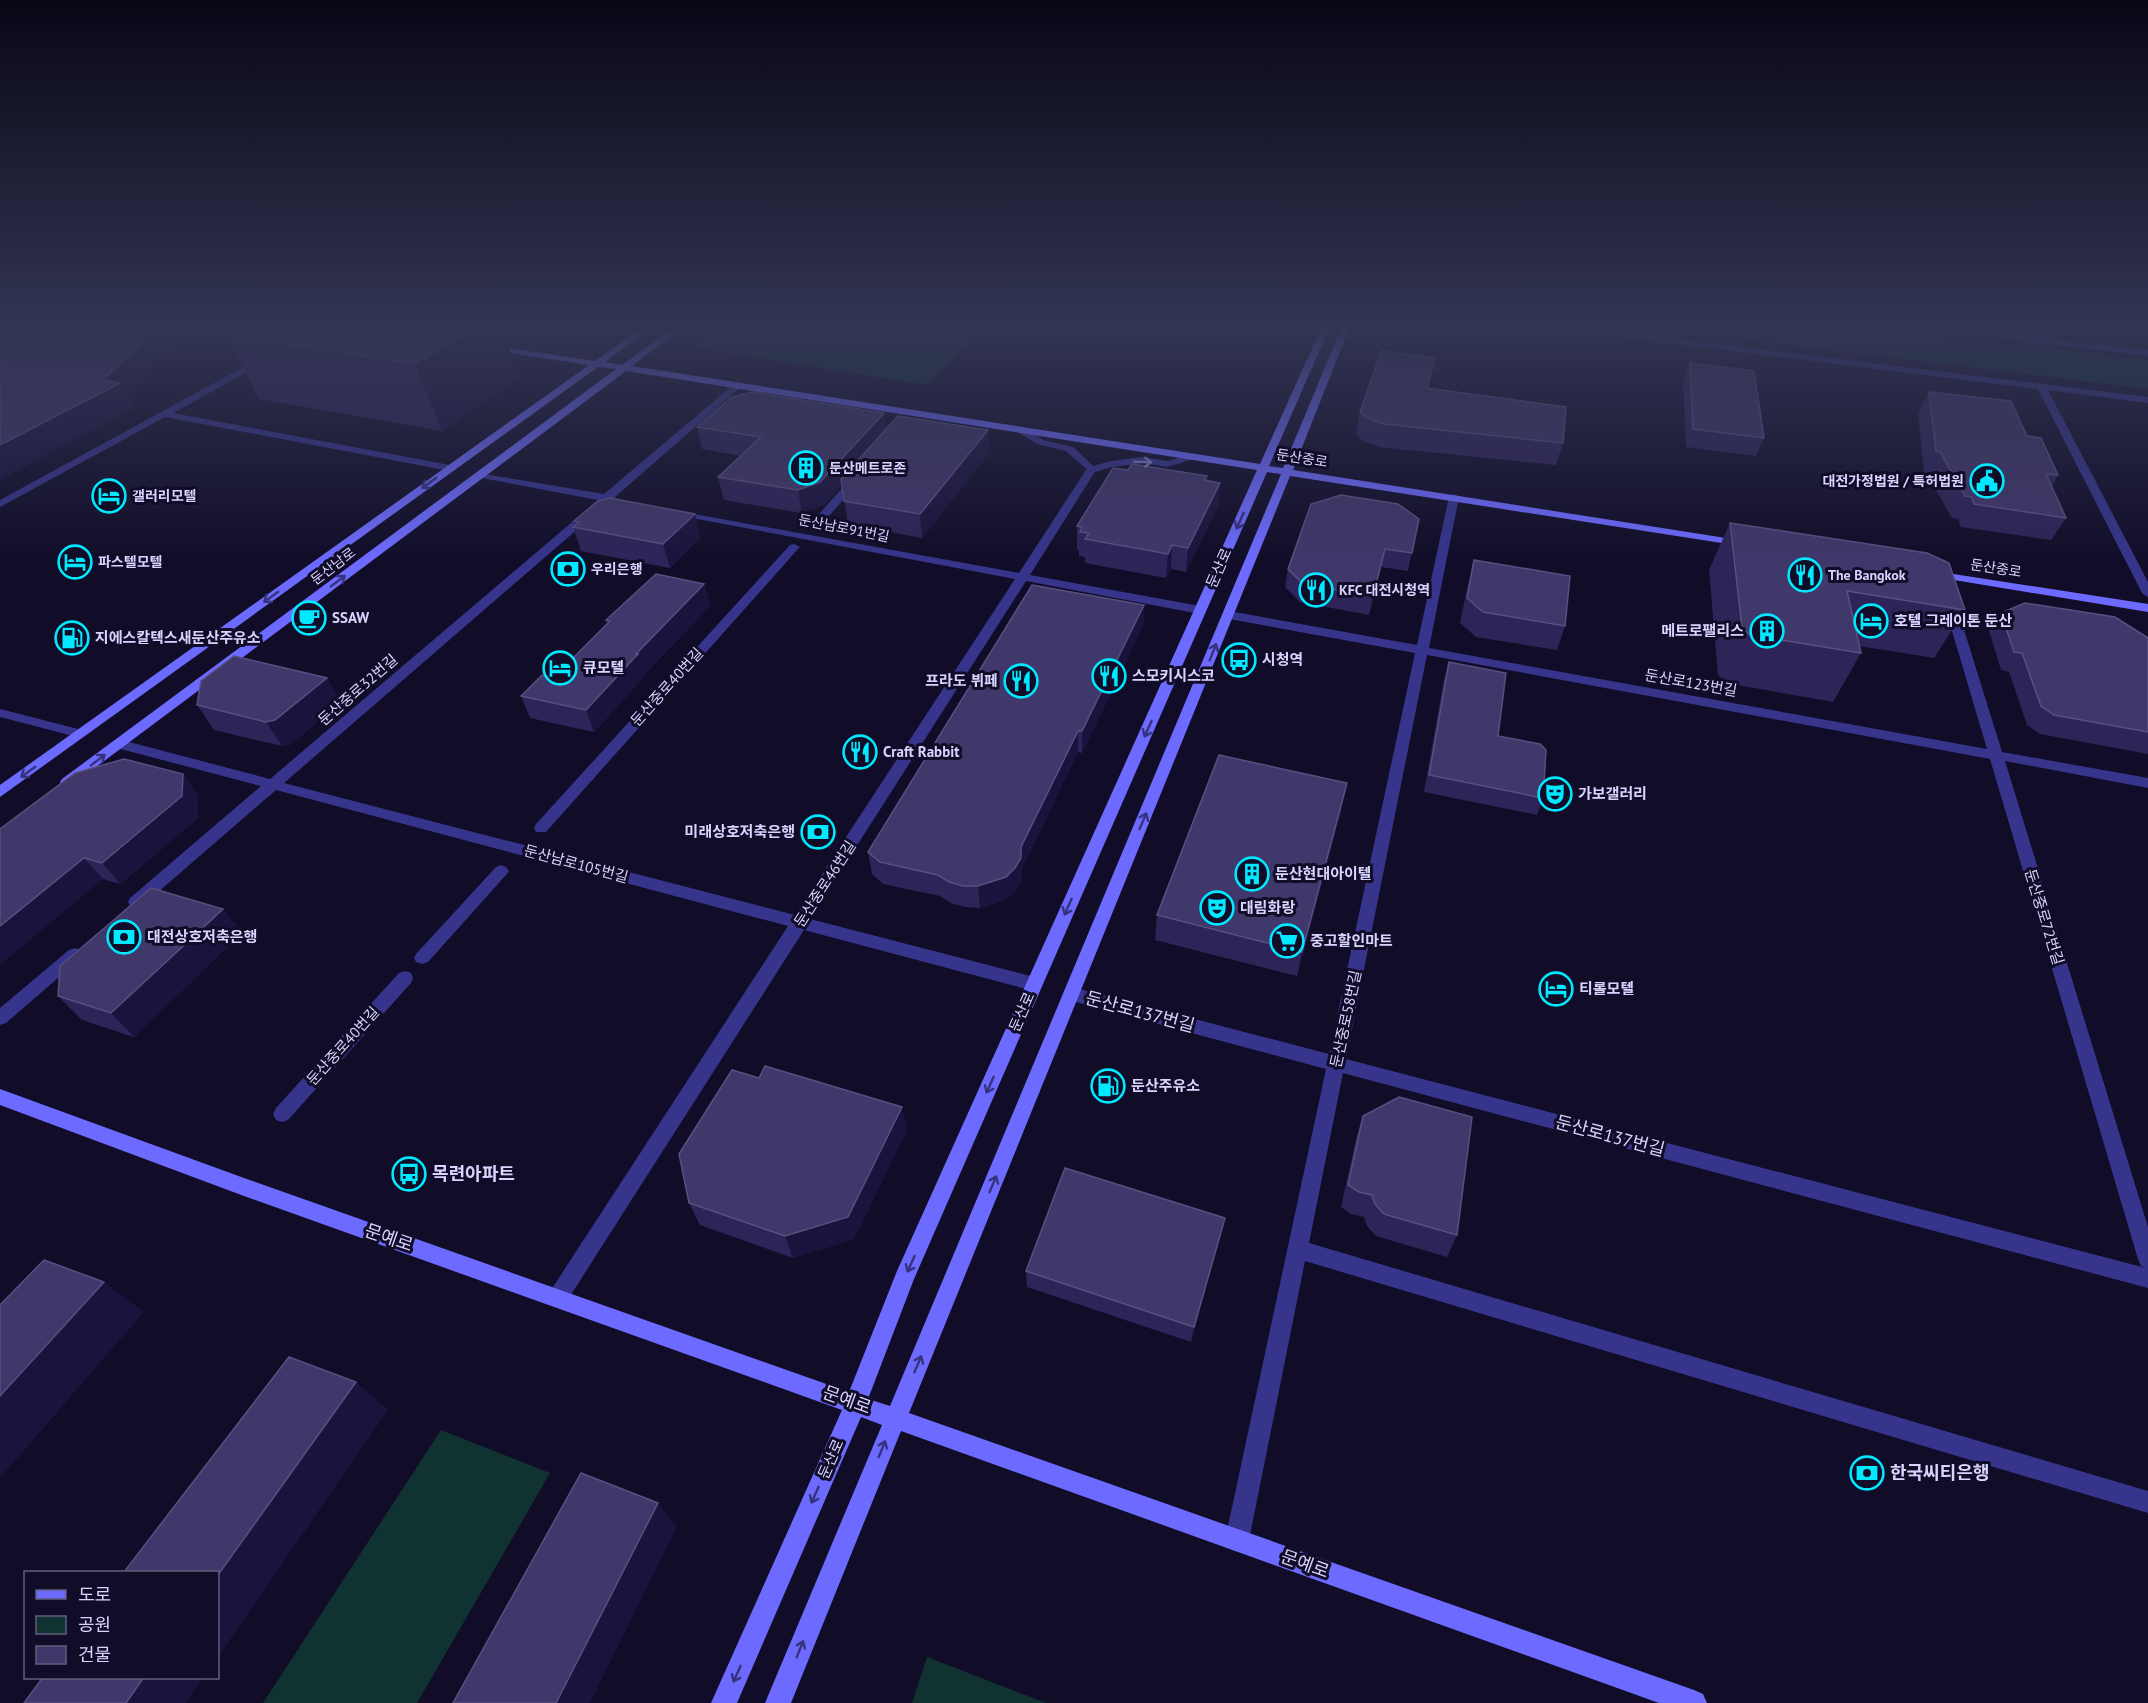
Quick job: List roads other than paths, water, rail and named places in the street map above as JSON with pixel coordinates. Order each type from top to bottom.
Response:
[{"type":"main road","name":"둔산남로","points":[[0,792],[541,403]]},
{"type":"main road","name":"둔산남로","points":[[55,792],[577,403]]},
{"type":"main road","name":"둔산중로","points":[[849,403],[1752,545]]},
{"type":"main road","name":"둔산로","points":[[724,1703],[856,1403],[904,1278],[1292,403]]},
{"type":"main road","name":"둔산로","points":[[778,1703],[1315,403]]},
{"type":"main road","name":"둔산중로","points":[[1919,572],[2148,608]]},
{"type":"main road","name":"문예로","points":[[0,1097],[255,1191],[1695,1703]]},
{"type":"street","points":[[0,504],[183,403]]},
{"type":"street","name":"둔산중로32번길","points":[[123,913],[717,403]]},
{"type":"street","points":[[2050,403],[2148,593]]},
{"type":"street","points":[[164,414],[450,468]]},
{"type":"street","points":[[1023,431],[1036,443],[1067,448],[1091,470],[1111,464],[1143,460],[1167,464],[1195,457]]},
{"type":"street","name":"둔산중로46번길","points":[[558,1297],[1091,470]]},
{"type":"street","points":[[817,523],[863,471]]},
{"type":"street","points":[[482,475],[627,502]]},
{"type":"street","name":"둔산중로58번길","points":[[1237,1540],[1454,497]]},
{"type":"street","name":"둔산남로91번길","points":[[660,508],[1200,610]]},
{"type":"street","name":"둔산중로40번길","points":[[540,828],[794,547]]},
{"type":"street","name":"둔산중로72번길","points":[[1941,575],[2148,1259]]},
{"type":"street","name":"둔산로123번길","points":[[1228,615],[2148,783]]},
{"type":"street","points":[[0,713],[81,734]]},
{"type":"street","name":"둔산남로105번길","points":[[118,744],[1034,984]]},
{"type":"street","points":[[422,958],[501,871]]},
{"type":"street","points":[[0,1018],[88,943]]},
{"type":"street","name":"둔산중로40번길","points":[[282,1114],[405,978]]},
{"type":"street","name":"둔산로137번길","points":[[1072,994],[2148,1278]]},
{"type":"street","points":[[1298,1249],[2148,1502]]},
{"type":"place","name":"둔산메트로존","points":[[806,468]]},
{"type":"place","name":"대전가정법원 / 특허법원","points":[[1987,481]]},
{"type":"place","name":"갤러리모텔","points":[[109,496]]},
{"type":"place","name":"파스텔모텔","points":[[75,562]]},
{"type":"place","name":"우리은행","points":[[568,569]]},
{"type":"place","name":"The Bangkok","points":[[1805,575]]},
{"type":"place","name":"KFC 대전시청역","points":[[1316,590]]},
{"type":"place","name":"SSAW","points":[[309,618]]},
{"type":"place","name":"호텔 그레이톤 둔산","points":[[1871,621]]},
{"type":"place","name":"메트로팰리스","points":[[1767,631]]},
{"type":"place","name":"지에스칼텍스새둔산주유소","points":[[72,638]]},
{"type":"place","name":"시청역","points":[[1239,660]]},
{"type":"place","name":"큐모텔","points":[[560,668]]},
{"type":"place","name":"스모키시스코","points":[[1109,676]]},
{"type":"place","name":"프라도 뷔페","points":[[1021,681]]},
{"type":"place","name":"Craft Rabbit","points":[[860,752]]},
{"type":"place","name":"가보갤러리","points":[[1555,794]]},
{"type":"place","name":"미래상호저축은행","points":[[818,832]]},
{"type":"place","name":"둔산현대아이텔","points":[[1252,874]]},
{"type":"place","name":"대림화랑","points":[[1217,908]]},
{"type":"place","name":"대전상호저축은행","points":[[124,937]]},
{"type":"place","name":"중고할인마트","points":[[1287,941]]},
{"type":"place","name":"티롤모텔","points":[[1556,989]]},
{"type":"place","name":"둔산주유소","points":[[1108,1086]]},
{"type":"place","name":"목련아파트","points":[[409,1174]]},
{"type":"place","name":"한국씨티은행","points":[[1867,1473]]}]
